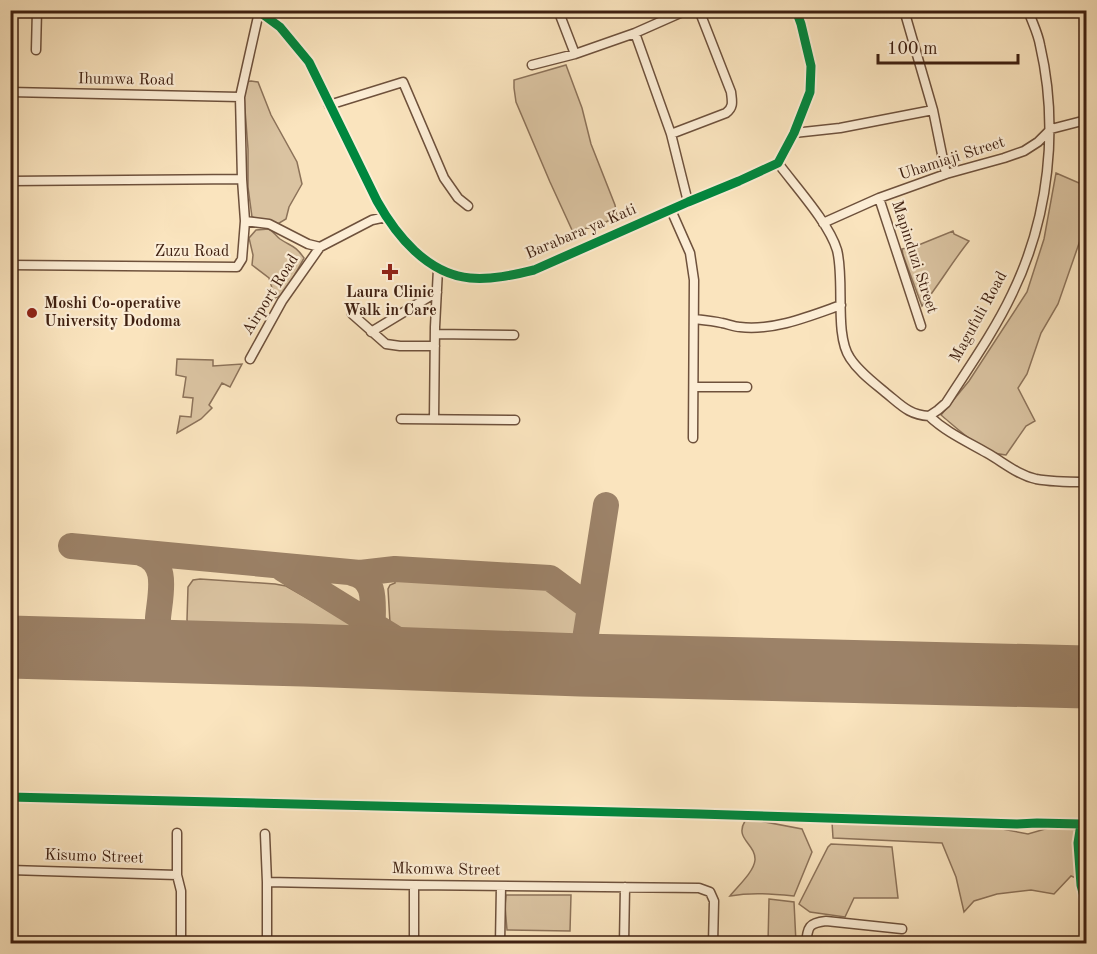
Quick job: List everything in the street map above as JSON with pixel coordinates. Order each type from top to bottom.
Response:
[{"type":"street","points":[[36,50],[37,10]]},
{"type":"street","points":[[558,10],[575,54]]},
{"type":"street","points":[[532,65],[575,54],[635,33],[687,10]]},
{"type":"street","points":[[671,134],[731,110],[731,92],[699,10]]},
{"type":"street","points":[[796,10],[811,66],[810,92],[794,133],[778,163],[824,223],[837,249],[841,279],[841,333],[848,357],[865,375],[909,412],[918,416],[929,416],[940,427],[1014,470],[1034,479],[1086,482]]},
{"type":"street","points":[[904,10],[933,110],[946,174]]},
{"type":"street","name":"Magufuli Road","points":[[929,416],[946,403],[1012,294],[1031,247],[1042,204],[1051,129],[1046,75],[1040,42],[1028,10]]},
{"type":"street","name":"Zuzu Road","points":[[10,265],[237,267],[242,259],[245,220],[240,97],[258,11]]},
{"type":"street","name":"Barabara ya Kati","points":[[258,11],[280,27],[309,62],[386,216],[406,244],[438,269],[468,278],[491,278],[534,270],[778,163]]},
{"type":"street","points":[[635,33],[671,134],[688,202]]},
{"type":"street","points":[[330,105],[403,82],[444,178],[458,198],[468,206]]},
{"type":"street","name":"Ihumwa Road","points":[[10,92],[240,97]]},
{"type":"street","points":[[794,133],[840,128],[933,110]]},
{"type":"street","name":"Uhamiaji Street","points":[[824,223],[879,198],[946,174],[1024,152],[1051,129],[1086,120]]},
{"type":"street","points":[[10,181],[242,179]]},
{"type":"street","name":"Mapinduzi Street","points":[[879,198],[921,326]]},
{"type":"street","points":[[671,210],[690,254],[694,280],[693,438]]},
{"type":"street","points":[[245,220],[269,224],[308,244],[320,247],[372,220],[386,216]]},
{"type":"street","name":"Airport Road","points":[[250,359],[282,301],[320,247]]},
{"type":"street","points":[[434,419],[438,269]]},
{"type":"street","points":[[371,332],[436,292]]},
{"type":"street","points":[[694,319],[755,328],[777,325],[841,305]]},
{"type":"street","points":[[352,314],[386,344],[435,346]]},
{"type":"street","points":[[435,334],[514,335]]},
{"type":"street","points":[[694,387],[747,387]]},
{"type":"street","points":[[401,419],[515,420]]},
{"type":"street","points":[[10,797],[1081,824],[1078,843],[1086,904]]},
{"type":"street","points":[[177,833],[177,875],[181,891],[181,944]]},
{"type":"street","points":[[265,834],[267,944]]},
{"type":"street","name":"Kisumo Street","points":[[10,870],[177,875]]},
{"type":"street","name":"Mkomwa Street","points":[[267,882],[699,888],[710,892],[714,901],[713,944]]},
{"type":"street","points":[[414,885],[414,944]]},
{"type":"street","points":[[500,944],[501,886]]},
{"type":"street","points":[[624,944],[625,887]]},
{"type":"street","points":[[806,944],[808,929],[818,922],[902,929]]},
{"type":"shaded area","points":[[566,65],[617,216],[597,227],[572,230],[516,102],[514,88],[514,80]]},
{"type":"shaded area","points":[[246,82],[258,82],[271,115],[297,162],[302,184],[289,207],[286,219],[276,225],[252,217],[248,187],[244,96]]},
{"type":"shaded area","points":[[1056,173],[1086,186],[1084,229],[1058,304],[1041,333],[1027,374],[1018,388],[1035,421],[1026,426],[1006,455],[997,454],[971,440],[941,415],[969,381],[1027,292],[1044,239]]},
{"type":"shaded area","points":[[269,229],[280,239],[296,248],[304,258],[284,294],[275,298],[269,278],[252,265],[253,255],[249,238],[256,230]]},
{"type":"shaded area","points":[[953,231],[954,234],[969,241],[922,306],[902,249]]},
{"type":"shaded area","points":[[177,359],[213,360],[213,366],[242,364],[230,387],[222,383],[209,405],[212,408],[201,419],[177,433],[180,416],[191,417],[193,398],[183,397],[186,377],[176,375]]},
{"type":"shaded area","points":[[395,576],[554,587],[582,611],[580,629],[576,636],[568,641],[422,637],[390,623],[388,589],[395,583]]},
{"type":"shaded area","points":[[193,580],[286,586],[349,622],[349,631],[346,635],[195,630],[187,620],[188,587]]},
{"type":"shaded area","points":[[745,821],[760,821],[802,829],[812,852],[794,896],[754,894],[730,896],[748,874],[755,860],[742,832]]},
{"type":"shaded area","points":[[832,822],[986,826],[1028,834],[1052,827],[1086,829],[1086,882],[1071,876],[1054,894],[1031,890],[997,894],[974,901],[964,912],[956,877],[942,843],[833,838]]},
{"type":"shaded area","points":[[831,844],[892,847],[898,898],[854,898],[845,917],[810,912],[799,904]]},
{"type":"shaded area","points":[[506,895],[571,895],[570,931],[507,930]]},
{"type":"shaded area","points":[[769,899],[794,902],[796,943],[768,943]]},
{"type":"taxiway","points":[[581,665],[606,505]]},
{"type":"taxiway","points":[[71,546],[360,573],[395,569],[550,578],[589,607]]},
{"type":"taxiway","points":[[141,553],[150,557],[160,571],[161,590],[157,630],[163,645],[174,652]]},
{"type":"taxiway","points":[[283,569],[414,650],[437,659]]},
{"type":"taxiway","points":[[352,573],[362,577],[372,592],[375,644],[388,658]]},
{"type":"runway","points":[[10,647],[581,665],[1086,677]]},
{"type":"cycle path","points":[[257,10],[280,27],[309,62],[377,201],[403,239],[414,251],[440,269],[470,278],[502,277],[534,270],[778,163],[794,133],[810,92],[811,66],[796,10]]},
{"type":"cycle path","points":[[10,797],[1081,824],[1078,843],[1081,885],[1086,904]]},
{"type":"place","name":"Laura Clinic Walk in Care","points":[[390,272]]},
{"type":"place","name":"Moshi Co-operative University Dodoma","points":[[32,313]]}]
